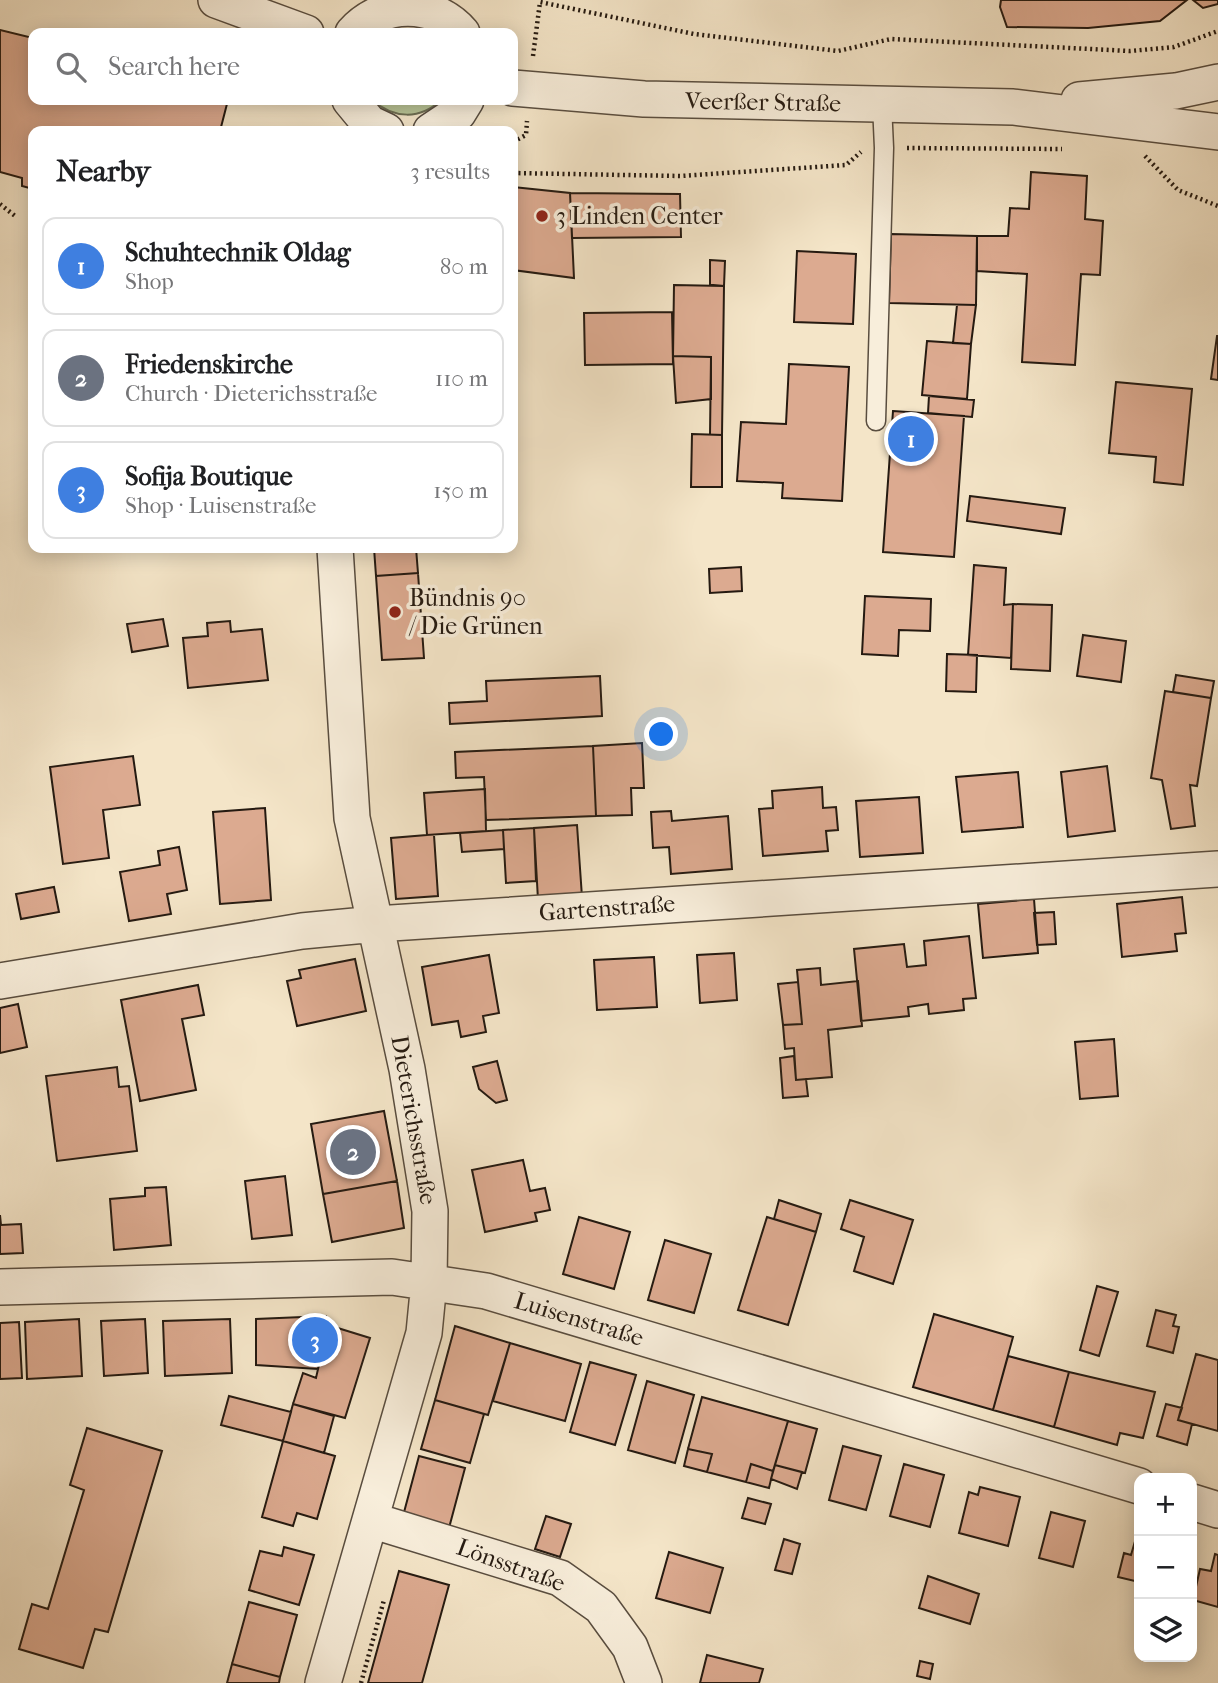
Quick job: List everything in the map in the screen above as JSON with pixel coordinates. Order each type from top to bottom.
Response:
[{"type":"street","points":[[216,0],[292,28]]},
{"type":"street","points":[[359,28],[373,13],[387,7],[409,4],[432,4],[458,28]]},
{"type":"street","name":"Veerßer Straße","points":[[1013,107],[1177,90],[1218,82]]},
{"type":"street","name":"Veerßer Straße","points":[[521,89],[644,99],[1013,107],[1218,132]]},
{"type":"street","points":[[438,126],[457,113],[463,105]]},
{"type":"street","name":"Dieterichsstraße","points":[[323,1683],[424,1333],[429,1282],[430,1211],[407,1069],[352,817],[334,553]]},
{"type":"street","name":"Gartenstraße","points":[[0,981],[302,931],[376,924],[1218,869]]},
{"type":"street","name":"Luisenstraße","points":[[0,1287],[392,1277],[486,1291],[1134,1485]]},
{"type":"street","points":[[1197,1504],[1218,1510]]},
{"type":"street","name":"Lönsstraße","points":[[371,1520],[560,1578],[601,1607],[630,1647],[644,1683]]},
{"type":"lane","points":[[876,421],[884,148],[882,104]]},
{"type":"path","points":[[518,139],[526,135],[521,89],[538,1],[694,34],[838,51],[891,39],[1130,51],[1174,47],[1218,32]]},
{"type":"path","points":[[518,173],[680,176],[846,165],[864,149],[1072,149]]},
{"type":"path","points":[[1139,149],[1178,190],[1218,206]]},
{"type":"path","points":[[0,204],[15,216]]},
{"type":"path","points":[[361,1683],[386,1593]]},
{"type":"green space","points":[[379,105],[435,105],[407,115]]},
{"type":"building","points":[[1001,0],[1187,0],[1160,21],[1088,28],[1007,27],[1000,7]]},
{"type":"building","points":[[1193,0],[1218,0],[1218,4],[1203,8]]},
{"type":"building","points":[[0,30],[28,37],[28,105],[227,105],[221,126],[28,126],[28,188],[22,186],[22,178],[0,172]]},
{"type":"building","points":[[1031,172],[1087,176],[1085,219],[1103,221],[1100,275],[1081,274],[1075,365],[1022,362],[1027,274],[977,271],[977,236],[1008,236],[1010,208],[1029,209]]},
{"type":"building","name":"3 Linden Center","points":[[518,188],[570,193],[574,278],[518,271]]},
{"type":"building","points":[[570,193],[680,194],[681,237],[572,238]]},
{"type":"building","points":[[891,234],[977,236],[976,305],[889,303]]},
{"type":"building","points":[[797,251],[856,254],[853,324],[794,322]]},
{"type":"building","points":[[710,260],[725,261],[724,286],[710,285]]},
{"type":"building","points":[[674,285],[724,286],[722,435],[710,435],[711,357],[673,356]]},
{"type":"building","points":[[957,305],[976,305],[971,344],[953,343]]},
{"type":"building","points":[[672,312],[673,364],[585,365],[584,313]]},
{"type":"building","points":[[1218,336],[1218,380],[1211,379]]},
{"type":"building","points":[[927,341],[971,344],[967,399],[922,395]]},
{"type":"building","points":[[673,356],[711,357],[711,399],[676,403]]},
{"type":"building","points":[[789,364],[849,367],[842,501],[782,498],[783,483],[737,481],[741,422],[786,424]]},
{"type":"building","points":[[1116,382],[1192,389],[1183,485],[1154,482],[1156,457],[1109,453]]},
{"type":"building","points":[[929,396],[974,400],[972,417],[928,413]]},
{"type":"building","points":[[893,411],[964,416],[954,557],[883,552]]},
{"type":"building","points":[[692,434],[722,435],[722,487],[691,487]]},
{"type":"building","points":[[970,496],[1065,508],[1061,534],[967,521]]},
{"type":"building","points":[[374,553],[416,553],[418,573],[376,576]]},
{"type":"building","points":[[974,565],[1006,568],[1004,605],[1013,604],[1011,658],[968,655]]},
{"type":"building","points":[[741,567],[742,591],[710,593],[709,569]]},
{"type":"building","points":[[418,573],[424,658],[382,660],[376,576]]},
{"type":"building","points":[[865,596],[931,599],[930,631],[899,630],[898,656],[862,654]]},
{"type":"building","points":[[1013,604],[1052,605],[1050,671],[1011,669]]},
{"type":"building","points":[[163,619],[168,646],[132,652],[127,624]]},
{"type":"building","points":[[230,621],[231,632],[262,629],[268,680],[188,688],[183,638],[208,636],[207,623]]},
{"type":"building","points":[[1083,635],[1126,641],[1121,682],[1077,676]]},
{"type":"building","points":[[947,654],[977,655],[976,692],[946,691]]},
{"type":"building","points":[[1176,675],[1214,681],[1211,698],[1173,692]]},
{"type":"building","points":[[600,676],[602,716],[450,724],[449,703],[487,701],[486,681]]},
{"type":"building","points":[[1165,691],[1211,698],[1197,786],[1190,785],[1195,826],[1171,829],[1162,780],[1151,778]]},
{"type":"building","points":[[642,743],[644,788],[631,788],[632,815],[596,816],[593,746]]},
{"type":"building","points":[[593,746],[596,816],[486,820],[484,777],[456,778],[455,752]]},
{"type":"building","points":[[133,756],[140,805],[103,810],[109,858],[63,864],[50,767]]},
{"type":"building","points":[[1107,766],[1115,831],[1068,837],[1061,772]]},
{"type":"building","points":[[1018,772],[1023,827],[962,832],[956,777]]},
{"type":"building","points":[[822,787],[823,808],[836,807],[838,830],[826,831],[828,851],[763,856],[759,809],[773,808],[772,791]]},
{"type":"building","points":[[485,789],[486,831],[427,835],[424,793]]},
{"type":"building","points":[[919,797],[923,853],[860,857],[856,801]]},
{"type":"building","points":[[265,808],[271,900],[220,904],[213,812]]},
{"type":"building","points":[[671,811],[672,821],[728,816],[732,869],[671,874],[669,847],[653,848],[651,812]]},
{"type":"building","points":[[577,825],[582,897],[538,900],[534,828]]},
{"type":"building","points":[[534,828],[536,881],[506,883],[503,830]]},
{"type":"building","points":[[503,830],[504,849],[462,852],[460,833]]},
{"type":"building","points":[[434,835],[438,896],[396,899],[391,838]]},
{"type":"building","points":[[179,847],[187,890],[167,894],[171,914],[129,921],[120,872],[160,865],[158,851]]},
{"type":"building","points":[[54,887],[59,912],[21,919],[16,894]]},
{"type":"building","points":[[1182,897],[1186,933],[1175,934],[1177,951],[1122,957],[1117,904]]},
{"type":"building","points":[[1034,899],[1038,953],[983,958],[978,904]]},
{"type":"building","points":[[1054,912],[1056,944],[1037,945],[1034,913]]},
{"type":"building","points":[[969,936],[976,998],[963,999],[964,1010],[929,1014],[928,1004],[908,1007],[909,1016],[861,1021],[854,949],[904,944],[907,967],[926,965],[924,941]]},
{"type":"building","points":[[734,953],[737,1000],[700,1003],[697,955]]},
{"type":"building","points":[[489,955],[499,1013],[483,1016],[486,1032],[461,1037],[458,1021],[432,1025],[422,967]]},
{"type":"building","points":[[654,957],[657,1007],[597,1010],[594,960]]},
{"type":"building","points":[[355,959],[366,1011],[297,1026],[287,981],[301,978],[299,970]]},
{"type":"building","points":[[820,968],[821,985],[858,981],[862,1026],[828,1030],[832,1077],[796,1080],[794,1048],[785,1049],[783,1025],[802,1024],[797,970]]},
{"type":"building","points":[[798,982],[802,1024],[783,1025],[778,984]]},
{"type":"building","points":[[198,985],[204,1015],[182,1019],[196,1090],[140,1101],[121,1000]]},
{"type":"building","points":[[18,1004],[27,1047],[0,1053],[0,1008]]},
{"type":"building","points":[[1114,1039],[1118,1096],[1080,1099],[1075,1042]]},
{"type":"building","points":[[794,1056],[796,1080],[806,1079],[808,1096],[783,1098],[780,1058]]},
{"type":"building","points":[[497,1061],[507,1100],[496,1103],[479,1089],[473,1067]]},
{"type":"building","points":[[117,1067],[119,1087],[129,1086],[137,1151],[57,1161],[46,1076]]},
{"type":"building","points":[[384,1111],[397,1181],[323,1194],[311,1124]]},
{"type":"building","points":[[523,1160],[530,1191],[545,1188],[550,1210],[535,1213],[537,1221],[485,1232],[472,1170]]},
{"type":"building","points":[[285,1176],[292,1235],[252,1239],[245,1181]]},
{"type":"building","points":[[397,1181],[404,1228],[332,1242],[323,1194]]},
{"type":"building","points":[[166,1187],[171,1245],[114,1250],[110,1199],[145,1196],[145,1188]]},
{"type":"building","points":[[779,1200],[821,1214],[816,1232],[774,1219]]},
{"type":"building","points":[[850,1200],[913,1220],[893,1284],[854,1271],[864,1237],[841,1229]]},
{"type":"building","points":[[0,1215],[1,1225],[21,1224],[23,1253],[0,1254]]},
{"type":"building","points":[[579,1217],[630,1232],[614,1289],[563,1274]]},
{"type":"building","points":[[767,1217],[816,1232],[788,1325],[738,1310]]},
{"type":"building","points":[[665,1240],[711,1254],[694,1313],[648,1300]]},
{"type":"building","points":[[1097,1286],[1118,1292],[1099,1356],[1080,1350]]},
{"type":"building","points":[[1156,1310],[1176,1315],[1173,1326],[1179,1327],[1173,1353],[1147,1346]]},
{"type":"building","points":[[934,1314],[1013,1337],[993,1410],[913,1387]]},
{"type":"building","points":[[326,1316],[328,1325],[318,1369],[256,1365],[256,1319]]},
{"type":"building","points":[[79,1319],[82,1376],[27,1379],[25,1322]]},
{"type":"building","points":[[145,1319],[148,1373],[104,1376],[101,1321]]},
{"type":"building","points":[[230,1319],[232,1373],[165,1376],[163,1321]]},
{"type":"building","points":[[19,1322],[22,1378],[0,1379],[0,1323]]},
{"type":"building","points":[[328,1325],[370,1338],[345,1418],[293,1404],[303,1373],[316,1378]]},
{"type":"building","points":[[455,1326],[510,1343],[488,1415],[435,1400]]},
{"type":"building","points":[[510,1343],[581,1364],[565,1421],[493,1401]]},
{"type":"building","points":[[1196,1354],[1218,1360],[1218,1431],[1178,1420]]},
{"type":"building","points":[[1008,1356],[1069,1372],[1054,1427],[993,1410]]},
{"type":"building","points":[[590,1362],[636,1375],[615,1445],[570,1432]]},
{"type":"building","points":[[1069,1372],[1155,1392],[1143,1438],[1120,1433],[1117,1445],[1054,1427]]},
{"type":"building","points":[[647,1381],[694,1395],[675,1463],[628,1450]]},
{"type":"building","points":[[229,1396],[291,1412],[283,1441],[221,1425]]},
{"type":"building","points":[[702,1397],[788,1421],[773,1471],[751,1464],[746,1482],[707,1472],[712,1454],[688,1449]]},
{"type":"building","points":[[435,1400],[484,1414],[470,1463],[421,1449]]},
{"type":"building","points":[[293,1404],[334,1416],[324,1453],[283,1441]]},
{"type":"building","points":[[1166,1404],[1182,1408],[1178,1420],[1192,1424],[1187,1445],[1157,1436]]},
{"type":"building","points":[[788,1421],[817,1429],[805,1473],[775,1465]]},
{"type":"building","points":[[87,1428],[162,1451],[108,1632],[95,1629],[83,1668],[19,1649],[32,1604],[48,1609],[84,1490],[70,1485]]},
{"type":"building","points":[[283,1441],[335,1456],[317,1519],[297,1513],[293,1526],[262,1517]]},
{"type":"building","points":[[843,1446],[881,1456],[866,1510],[829,1500]]},
{"type":"building","points":[[688,1449],[712,1454],[707,1472],[684,1466]]},
{"type":"building","points":[[419,1456],[465,1468],[449,1528],[403,1516]]},
{"type":"building","points":[[751,1464],[773,1471],[769,1488],[746,1482]]},
{"type":"building","points":[[904,1464],[944,1475],[930,1527],[890,1516]]},
{"type":"building","points":[[775,1465],[802,1472],[797,1489],[771,1479]]},
{"type":"building","points":[[980,1487],[1020,1497],[1008,1546],[959,1533],[969,1492],[978,1495]]},
{"type":"building","points":[[748,1498],[771,1504],[765,1524],[742,1518]]},
{"type":"building","points":[[1051,1512],[1085,1521],[1073,1567],[1039,1558]]},
{"type":"building","points":[[546,1516],[571,1524],[560,1557],[535,1549]]},
{"type":"building","points":[[784,1539],[800,1544],[792,1574],[775,1570]]},
{"type":"building","points":[[1134,1545],[1134,1581],[1118,1577],[1124,1553],[1131,1555]]},
{"type":"building","points":[[284,1547],[314,1555],[299,1605],[249,1590],[260,1551],[282,1556]]},
{"type":"building","points":[[669,1552],[723,1568],[710,1613],[656,1598]]},
{"type":"building","points":[[1215,1554],[1218,1555],[1218,1607],[1197,1601],[1200,1569],[1211,1571]]},
{"type":"building","points":[[399,1571],[449,1585],[422,1683],[368,1683]]},
{"type":"building","points":[[928,1576],[979,1594],[970,1624],[919,1608]]},
{"type":"building","points":[[249,1602],[297,1615],[280,1677],[232,1664]]},
{"type":"building","points":[[707,1655],[763,1669],[759,1683],[700,1683]]},
{"type":"building","points":[[920,1661],[933,1664],[930,1679],[917,1676]]},
{"type":"building","points":[[232,1664],[280,1677],[279,1683],[227,1683]]},
{"type":"place","name":"3 Linden Center","points":[[542,216]]},
{"type":"place","name":"Schuhtechnik Oldag","points":[[911,439]]},
{"type":"place","name":"Bündnis 90 / Die Grünen","points":[[395,612]]},
{"type":"place","name":"Friedenskirche","points":[[353,1152]]},
{"type":"place","name":"Sofija Boutique","points":[[315,1340]]}]
